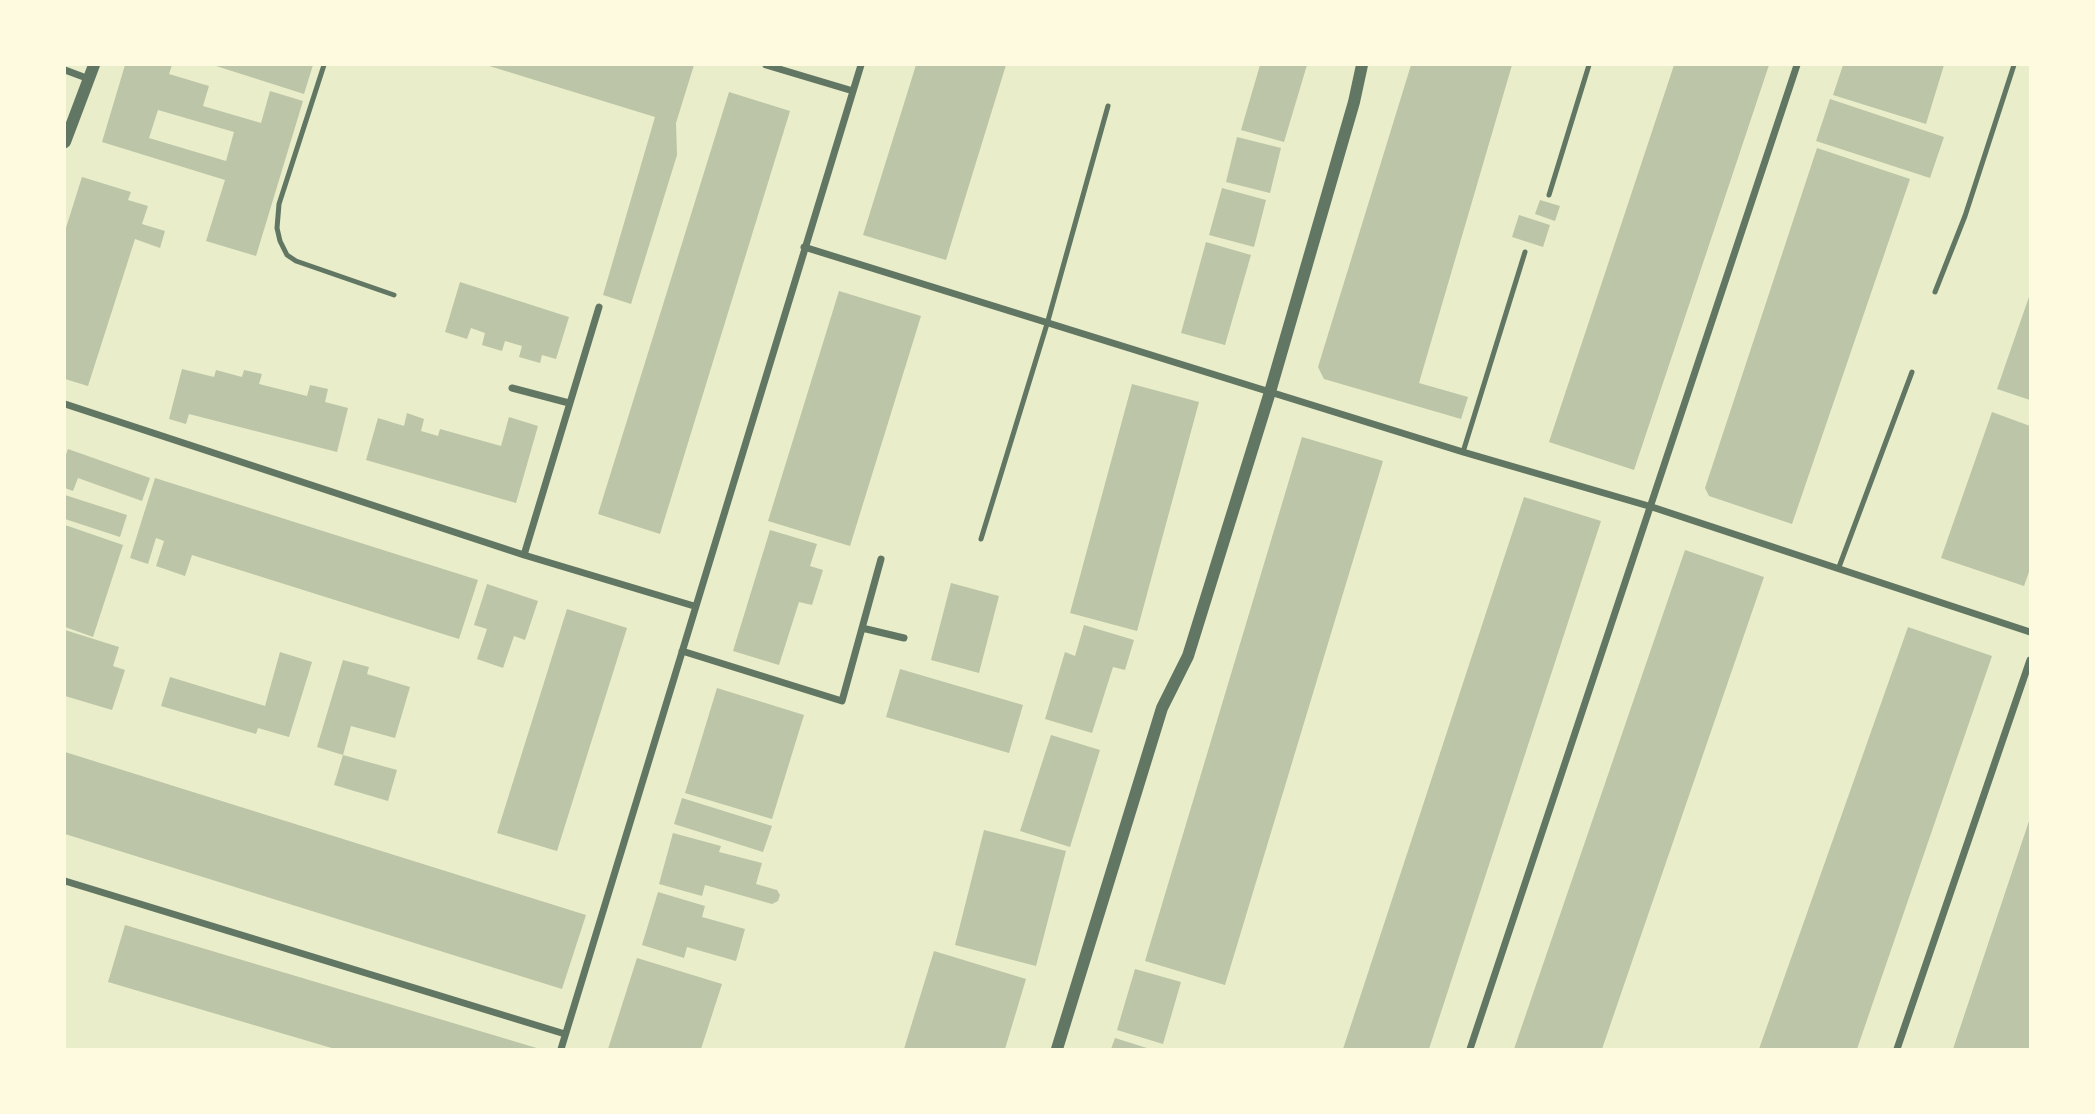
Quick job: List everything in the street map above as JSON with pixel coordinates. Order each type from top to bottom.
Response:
[{"type":"street","points":[[65,142],[94,65]]},
{"type":"street","points":[[766,65],[853,91]]},
{"type":"street","points":[[561,1049],[860,65]]},
{"type":"street","points":[[1057,1049],[1162,708],[1188,656],[1270,392],[1354,102],[1362,65]]},
{"type":"street","points":[[1470,1049],[1797,65]]},
{"type":"street","points":[[65,70],[89,79]]},
{"type":"street","points":[[804,247],[1463,452],[1652,507],[2030,632]]},
{"type":"street","points":[[524,555],[599,307]]},
{"type":"street","points":[[512,388],[569,403]]},
{"type":"street","points":[[65,404],[524,555],[694,606]]},
{"type":"street","points":[[682,651],[842,701],[881,559]]},
{"type":"street","points":[[862,628],[904,638]]},
{"type":"street","points":[[1897,1049],[2030,660]]},
{"type":"street","points":[[65,881],[565,1034]]},
{"type":"lane","points":[[324,65],[279,204],[277,228],[287,254],[296,261],[394,295]]},
{"type":"lane","points":[[1549,195],[1589,65]]},
{"type":"lane","points":[[1935,292],[1965,216],[2014,65]]},
{"type":"lane","points":[[981,539],[1048,324],[1108,106]]},
{"type":"lane","points":[[1463,452],[1525,252]]},
{"type":"lane","points":[[1839,567],[1912,372]]},
{"type":"building","points":[[125,65],[172,65],[169,74],[209,86],[203,106],[261,123],[270,91],[303,101],[256,256],[206,241],[225,180],[102,142]],"holes":[[[158,110],[234,132],[226,161],[149,138]]]},
{"type":"building","points":[[213,65],[313,65],[304,94]]},
{"type":"building","points":[[486,65],[694,65],[676,123],[677,155],[631,304],[603,295],[655,117]]},
{"type":"building","points":[[916,65],[1006,65],[946,260],[863,235]]},
{"type":"building","points":[[1260,65],[1307,65],[1284,142],[1241,130]]},
{"type":"building","points":[[1411,65],[1512,65],[1419,383],[1468,397],[1461,419],[1324,379],[1318,367]]},
{"type":"building","points":[[1674,65],[1769,65],[1634,470],[1549,442]]},
{"type":"building","points":[[1843,65],[1944,65],[1926,124],[1833,95]]},
{"type":"building","points":[[729,92],[790,111],[660,534],[598,514]]},
{"type":"building","points":[[1830,99],[1944,137],[1930,178],[1816,141]]},
{"type":"building","points":[[1237,137],[1281,148],[1270,193],[1226,182]]},
{"type":"building","points":[[1817,148],[1910,179],[1792,524],[1709,496],[1705,488]]},
{"type":"building","points":[[82,177],[131,192],[128,200],[148,206],[142,224],[165,231],[160,248],[135,239],[88,386],[65,379],[65,231]]},
{"type":"building","points":[[1222,188],[1266,200],[1254,247],[1209,235]]},
{"type":"building","points":[[1540,200],[1560,206],[1555,221],[1535,214]]},
{"type":"building","points":[[1519,215],[1550,225],[1543,247],[1512,237]]},
{"type":"building","points":[[1206,242],[1251,255],[1225,345],[1181,333]]},
{"type":"building","points":[[460,282],[569,317],[556,359],[542,355],[540,363],[519,357],[522,346],[505,341],[502,351],[482,345],[485,333],[471,328],[467,339],[445,332]]},
{"type":"building","points":[[839,291],[921,316],[850,546],[768,521]]},
{"type":"building","points":[[2030,294],[2030,400],[1997,389]]},
{"type":"building","points":[[182,369],[214,377],[216,370],[242,377],[244,370],[262,374],[259,384],[307,396],[310,385],[328,389],[325,402],[348,408],[337,452],[189,414],[186,424],[169,419]]},
{"type":"building","points":[[1132,384],[1199,402],[1137,631],[1070,613]]},
{"type":"building","points":[[1992,412],[2030,426],[2030,569],[2024,586],[1941,558]]},
{"type":"building","points":[[407,413],[424,419],[421,431],[438,436],[440,429],[501,446],[509,417],[538,426],[516,503],[366,460],[378,418],[404,426]]},
{"type":"building","points":[[1302,437],[1383,461],[1225,985],[1145,961]]},
{"type":"building","points":[[68,449],[150,478],[142,501],[78,478],[73,491],[65,488],[65,457]]},
{"type":"building","points":[[155,478],[478,580],[459,639],[192,555],[185,576],[156,566],[164,541],[156,538],[148,564],[130,558]]},
{"type":"building","points":[[65,495],[127,515],[120,537],[65,519]]},
{"type":"building","points":[[1524,497],[1601,521],[1429,1049],[1343,1049]]},
{"type":"building","points":[[65,525],[123,545],[93,637],[65,627]]},
{"type":"building","points":[[770,530],[817,544],[810,566],[823,570],[812,605],[799,602],[779,665],[733,651]]},
{"type":"building","points":[[1685,550],[1764,577],[1602,1049],[1514,1049]]},
{"type":"building","points":[[951,583],[999,596],[979,673],[931,660]]},
{"type":"building","points":[[487,584],[538,601],[525,640],[514,636],[503,668],[477,659],[487,629],[474,625]]},
{"type":"building","points":[[567,609],[627,628],[557,851],[497,833]]},
{"type":"building","points":[[1084,625],[1134,640],[1125,670],[1113,667],[1092,733],[1045,719],[1065,652],[1075,656]]},
{"type":"building","points":[[1908,627],[1992,656],[1857,1049],[1759,1049]]},
{"type":"building","points":[[65,630],[119,647],[113,666],[125,670],[112,710],[65,696]]},
{"type":"building","points":[[280,652],[312,662],[289,737],[258,728],[256,734],[161,706],[170,677],[265,706]]},
{"type":"building","points":[[343,660],[369,667],[367,674],[410,687],[395,738],[351,726],[343,755],[317,747]]},
{"type":"building","points":[[900,669],[1023,705],[1009,753],[886,717]]},
{"type":"building","points":[[717,688],[804,715],[772,819],[685,793]]},
{"type":"building","points":[[1051,735],[1100,750],[1070,847],[1020,831]]},
{"type":"building","points":[[65,752],[586,915],[562,989],[65,834]]},
{"type":"building","points":[[343,755],[397,770],[388,801],[334,785]]},
{"type":"building","points":[[682,798],[772,826],[763,852],[674,824]]},
{"type":"building","points":[[2030,818],[2030,1049],[1953,1049]]},
{"type":"building","points":[[984,830],[1066,851],[1036,966],[955,945]]},
{"type":"building","points":[[673,833],[721,846],[719,852],[762,863],[756,884],[777,890],[780,895],[778,901],[772,904],[705,885],[702,896],[659,884]]},
{"type":"building","points":[[658,892],[705,906],[702,917],[745,929],[736,961],[687,947],[684,958],[642,945]]},
{"type":"building","points":[[125,925],[540,1049],[335,1049],[108,982]]},
{"type":"building","points":[[934,951],[1026,979],[1005,1049],[904,1049]]},
{"type":"building","points":[[637,958],[722,984],[701,1049],[608,1049]]},
{"type":"building","points":[[1135,969],[1181,982],[1163,1044],[1117,1030]]},
{"type":"building","points":[[1115,1038],[1150,1049],[1111,1049]]}]
